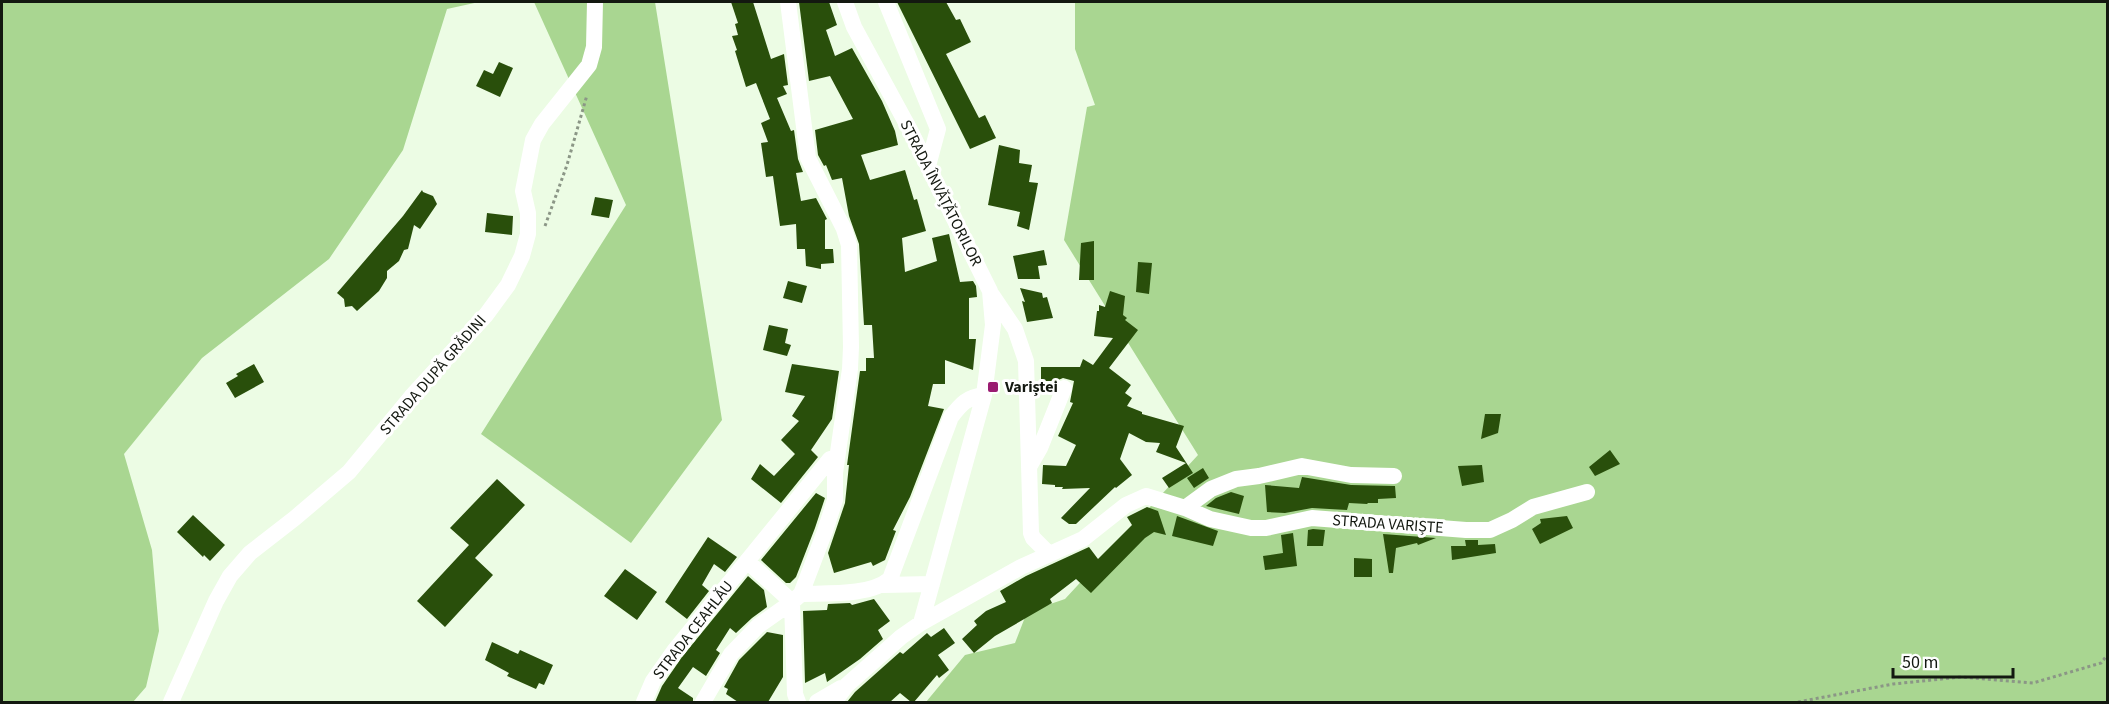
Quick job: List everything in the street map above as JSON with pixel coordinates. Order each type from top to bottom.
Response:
[{"type":"street","name":"STRADA DUPĂ GRĂDINI","points":[[171,702],[216,601],[230,576],[250,553],[295,519],[349,472],[411,397],[486,315],[508,285],[522,256],[528,234],[528,213],[524,191],[533,140],[542,124],[589,66],[594,47],[595,2]]},
{"type":"street","points":[[788,2],[808,158],[844,229],[851,259],[850,369],[835,473],[835,500],[825,531],[796,598],[795,694],[798,702]]},
{"type":"street","name":"STRADA ÎNVĂȚĂTORILOR","points":[[845,2],[854,27],[928,166],[990,291],[993,325],[984,394],[921,623]]},
{"type":"street","points":[[886,2],[938,129],[928,166]]},
{"type":"street","points":[[990,291],[1015,329],[1026,361],[1031,533],[1048,554]]},
{"type":"street","points":[[1028,468],[1040,448],[1064,388]]},
{"type":"street","points":[[884,585],[895,568],[951,417],[964,401],[972,396],[984,394]]},
{"type":"street","name":"STRADA CEAHLĂU","points":[[644,702],[653,681],[674,651],[830,459]]},
{"type":"street","points":[[1185,508],[1210,489],[1236,479],[1302,466],[1351,475],[1394,476]]},
{"type":"street","name":"STRADA VARIȘTE","points":[[847,685],[921,623],[1021,567],[1092,533],[1136,499],[1146,496],[1185,508],[1210,519],[1251,528],[1266,528],[1311,518],[1490,530],[1533,507],[1587,492]]},
{"type":"street","points":[[747,561],[796,598]]},
{"type":"street","points":[[703,702],[730,654],[758,626],[796,598],[860,591],[884,585],[932,584]]},
{"type":"street","points":[[817,702],[847,685]]},
{"type":"street","points":[[834,702],[847,685]]},
{"type":"path","points":[[1798,702],[1893,684],[1961,677],[2033,683],[2101,663],[2108,654]]},
{"type":"green space","points":[[2,2],[479,2],[447,9],[403,150],[329,259],[202,358],[124,454],[152,550],[159,631],[146,687],[133,702],[2,702]]},
{"type":"green space","points":[[534,2],[655,2],[722,420],[631,543],[481,434],[626,205]]},
{"type":"green space","points":[[1075,2],[2107,2],[2107,702],[926,702],[965,655],[1015,643],[1027,612],[1065,599],[1198,455],[1064,240],[1087,107],[1095,105],[1075,49]]},
{"type":"building","points":[[731,2],[753,2],[771,59],[784,54],[788,85],[783,86],[787,94],[777,98],[791,131],[794,130],[798,159],[803,172],[796,173],[801,201],[816,198],[827,219],[825,220],[825,249],[833,249],[834,263],[821,264],[821,269],[806,266],[805,249],[797,249],[796,224],[780,226],[773,176],[766,177],[761,143],[768,142],[761,123],[770,119],[756,83],[746,87],[732,36],[738,35],[735,24],[738,23]]},
{"type":"building","points":[[799,2],[829,2],[837,25],[826,30],[835,56],[852,48],[882,101],[895,131],[898,145],[861,155],[870,180],[905,170],[914,200],[917,199],[926,231],[902,238],[905,272],[937,261],[932,238],[949,234],[960,282],[973,281],[977,297],[969,298],[969,339],[976,339],[973,370],[945,360],[945,384],[933,384],[928,406],[944,409],[910,497],[893,530],[896,531],[885,560],[873,566],[871,562],[834,573],[828,553],[845,503],[849,465],[847,465],[860,371],[866,371],[866,358],[874,358],[872,325],[864,325],[859,244],[849,216],[842,178],[832,180],[826,165],[824,166],[818,155],[815,130],[853,119],[830,76],[809,81]]},
{"type":"building","points":[[897,2],[946,2],[956,20],[960,19],[971,42],[946,54],[979,118],[985,115],[996,138],[970,149]]},
{"type":"building","points":[[499,62],[513,68],[500,97],[476,86],[484,70],[493,74]]},
{"type":"building","points":[[999,145],[1020,150],[1019,163],[1032,165],[1029,182],[1038,183],[1029,230],[1017,226],[1020,212],[988,205]]},
{"type":"building","points":[[422,190],[433,196],[437,204],[420,229],[414,225],[408,249],[404,250],[399,261],[387,271],[387,278],[379,291],[357,311],[352,306],[345,307],[344,299],[337,293],[403,216]]},
{"type":"building","points":[[595,197],[613,200],[609,218],[591,215]]},
{"type":"building","points":[[487,213],[513,216],[512,235],[485,232]]},
{"type":"building","points":[[1094,241],[1094,280],[1079,280],[1081,243]]},
{"type":"building","points":[[1044,250],[1047,265],[1038,266],[1040,279],[1018,279],[1013,256]]},
{"type":"building","points":[[1138,262],[1152,263],[1149,294],[1136,292]]},
{"type":"building","points":[[788,281],[807,286],[802,303],[783,298]]},
{"type":"building","points":[[1020,288],[1042,293],[1043,298],[1047,297],[1053,318],[1027,322],[1022,301],[1025,302]]},
{"type":"building","points":[[1110,291],[1125,296],[1123,315],[1127,318],[1125,320],[1138,330],[1109,368],[1131,385],[1125,393],[1132,398],[1127,406],[1142,414],[1184,426],[1176,447],[1193,473],[1169,488],[1162,478],[1186,463],[1156,452],[1160,443],[1146,442],[1129,433],[1120,459],[1132,475],[1115,487],[1076,524],[1069,524],[1061,518],[1090,488],[1062,489],[1063,487],[1042,484],[1043,465],[1066,466],[1076,445],[1058,436],[1073,403],[1070,402],[1074,381],[1063,378],[1056,381],[1041,381],[1041,367],[1080,367],[1083,359],[1093,365],[1113,338],[1094,336],[1099,305],[1105,307]]},
{"type":"building","points":[[769,325],[788,329],[785,343],[791,345],[787,356],[763,350]]},
{"type":"building","points":[[254,364],[264,382],[235,398],[226,383],[238,376],[236,374]]},
{"type":"building","points":[[792,364],[839,371],[832,419],[811,450],[818,457],[781,503],[751,479],[760,464],[774,476],[795,454],[781,440],[799,421],[792,416],[805,396],[785,392]]},
{"type":"building","points":[[1485,414],[1501,414],[1498,433],[1481,439]]},
{"type":"building","points":[[1610,450],[1620,464],[1595,476],[1589,467]]},
{"type":"building","points":[[1482,465],[1484,482],[1462,486],[1458,466]]},
{"type":"building","points":[[1203,468],[1209,478],[1194,488],[1187,478]]},
{"type":"building","points":[[1302,477],[1351,485],[1395,486],[1396,498],[1378,499],[1378,503],[1349,503],[1347,510],[1312,508],[1285,513],[1267,512],[1265,485],[1299,488]]},
{"type":"building","points":[[497,479],[525,505],[475,558],[493,575],[445,627],[417,601],[469,545],[450,528]]},
{"type":"building","points":[[1231,492],[1244,496],[1239,514],[1206,506],[1216,498]]},
{"type":"building","points":[[816,493],[825,498],[815,528],[796,577],[790,583],[786,583],[761,560]]},
{"type":"building","points":[[1147,507],[1158,511],[1166,535],[1154,532],[1145,538],[1091,593],[1076,579],[1050,599],[1052,603],[995,636],[974,653],[962,639],[977,625],[974,621],[986,611],[1006,602],[1000,591],[1026,576],[1089,547],[1098,559],[1132,525],[1127,517]]},
{"type":"building","points":[[193,515],[225,545],[210,561],[177,532]]},
{"type":"building","points":[[1177,516],[1218,531],[1213,546],[1172,536]]},
{"type":"building","points":[[1567,516],[1573,528],[1540,544],[1532,529],[1541,523],[1540,519]]},
{"type":"building","points":[[1308,530],[1325,530],[1323,546],[1307,546]]},
{"type":"building","points":[[1293,533],[1297,566],[1265,570],[1263,556],[1283,553],[1281,535]]},
{"type":"building","points":[[1383,534],[1436,538],[1418,545],[1417,543],[1396,548],[1393,573],[1389,573]]},
{"type":"building","points":[[708,537],[737,557],[725,572],[714,564],[702,585],[709,591],[687,619],[665,602]]},
{"type":"building","points":[[1465,540],[1478,540],[1478,545],[1495,544],[1496,553],[1452,560],[1451,546],[1466,546]]},
{"type":"building","points":[[1354,558],[1372,559],[1372,577],[1354,577]]},
{"type":"building","points":[[625,569],[657,592],[637,620],[604,596]]},
{"type":"building","points":[[748,576],[764,590],[767,607],[736,633],[730,628],[716,650],[720,653],[706,676],[693,667],[678,688],[693,698],[693,702],[655,702],[662,686],[682,657]]},
{"type":"building","points":[[874,599],[890,621],[878,630],[883,639],[860,659],[827,682],[825,673],[805,683],[803,611],[827,610],[828,604],[850,603],[852,605]]},
{"type":"building","points":[[944,628],[955,643],[938,655],[949,670],[939,678],[937,675],[914,702],[900,693],[890,702],[847,702],[900,652],[903,654],[927,633],[931,637]]},
{"type":"building","points":[[767,632],[783,635],[783,677],[768,702],[738,702],[726,694],[728,689],[724,687],[739,660]]},
{"type":"building","points":[[492,642],[518,654],[520,650],[553,665],[544,685],[539,683],[536,689],[507,676],[509,673],[485,660]]},
{"type":"place","name":"Variștei","points":[[993,387]]}]
